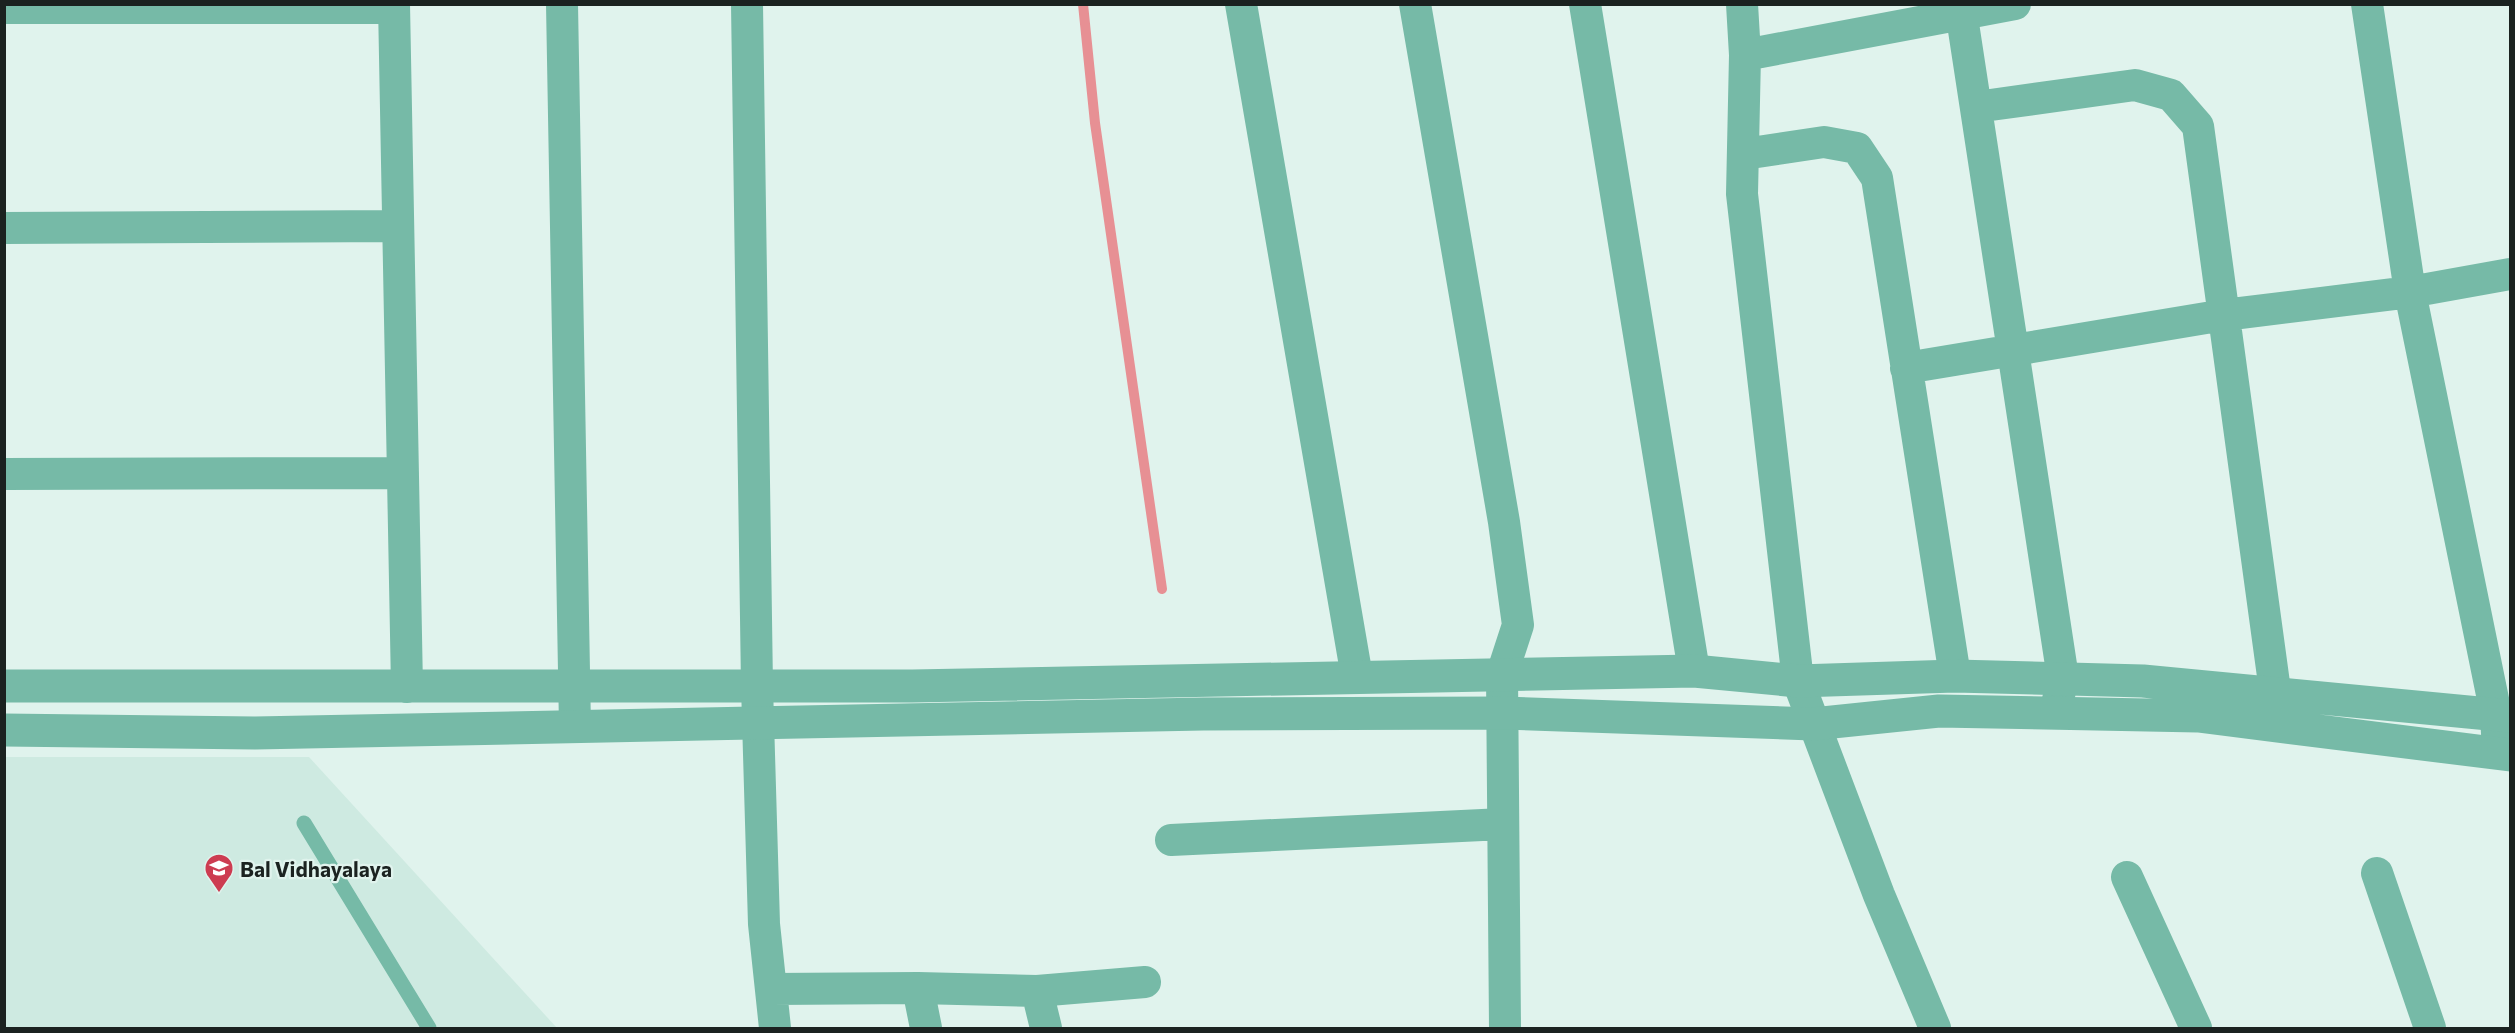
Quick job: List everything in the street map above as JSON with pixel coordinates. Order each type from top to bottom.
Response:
[{"type":"street","points":[[561,4],[575,727]]},
{"type":"street","points":[[747,4],[758,723],[764,924],[776,1029]]},
{"type":"street","points":[[1242,4],[1357,677]]},
{"type":"street","points":[[1415,4],[1504,522],[1518,625],[1502,674],[1505,1029]]},
{"type":"street","points":[[1585,4],[1694,670]]},
{"type":"street","points":[[1742,4],[1745,55],[1742,194],[1798,681],[1879,895],[1935,1029]]},
{"type":"street","points":[[1745,55],[1961,9],[2015,4]]},
{"type":"street","points":[[4,730],[255,733],[1203,714],[1503,713],[1813,724],[1939,711],[2198,716],[2504,754],[2503,715],[2410,292],[2367,4]]},
{"type":"street","points":[[4,8],[394,6],[407,687]]},
{"type":"street","points":[[1961,9],[2063,678],[2055,713]]},
{"type":"street","points":[[1976,107],[2135,85],[2171,94],[2198,126],[2280,726]]},
{"type":"street","points":[[1744,154],[1824,142],[1857,148],[1877,178],[1955,676]]},
{"type":"street","points":[[4,228],[398,226]]},
{"type":"street","points":[[1906,368],[2224,315],[2410,292],[2511,274]]},
{"type":"street","points":[[4,474],[403,473]]},
{"type":"street","points":[[4,687],[924,685],[1694,670],[1798,681],[1955,676],[2143,681],[2503,715]]},
{"type":"street","points":[[1171,840],[1503,824]]},
{"type":"street","points":[[2377,873],[2430,1029]]},
{"type":"street","points":[[2127,877],[2196,1029]]},
{"type":"street","points":[[771,989],[918,988],[1037,992],[1145,982]]},
{"type":"street","points":[[918,988],[926,1029]]},
{"type":"street","points":[[1037,992],[1047,1029]]},
{"type":"lane","points":[[304,824],[429,1029]]},
{"type":"shaded area","name":"Bal Vidhayalaya","points":[[5,757],[309,757],[557,1028],[5,1028]]},
{"type":"waterway","points":[[1083,4],[1095,123],[1162,589]]},
{"type":"place","name":"Bal Vidhayalaya","points":[[219,894]]}]
